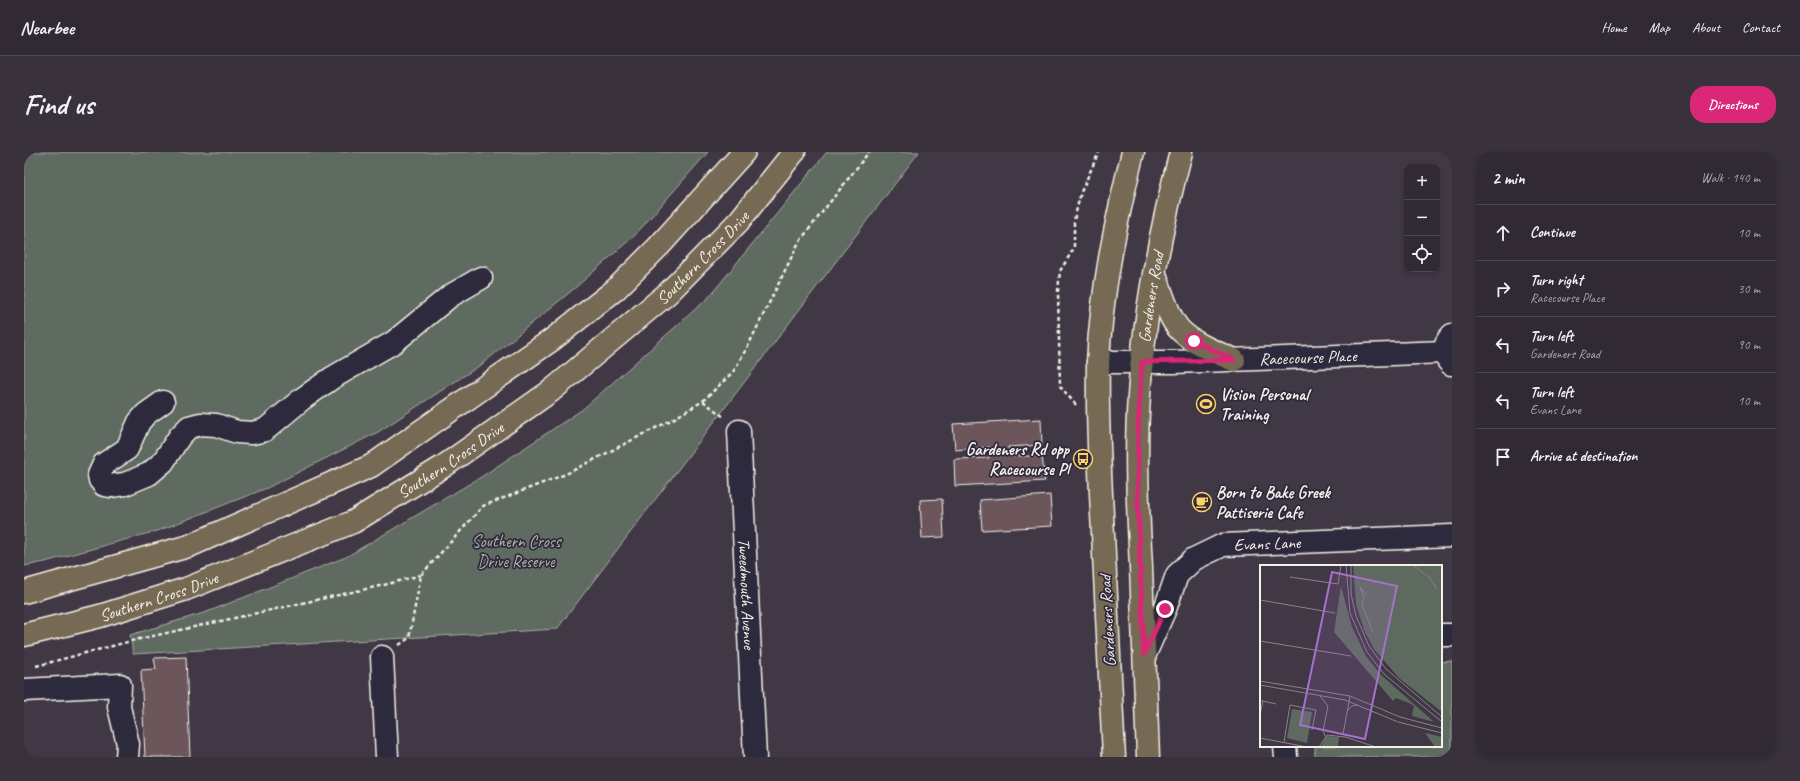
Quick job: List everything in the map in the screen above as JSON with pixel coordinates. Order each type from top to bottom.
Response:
[{"type":"main road","points":[[24,592],[189,546],[371,466],[553,339],[616,289],[660,246],[744,152]]},
{"type":"main road","name":"Southern Cross Drive","points":[[24,635],[100,616],[186,589],[222,575],[353,522],[444,466],[551,391],[668,293],[739,221],[794,152]]},
{"type":"main road","name":"Gardeners Road","points":[[1114,757],[1104,559],[1098,407],[1098,362],[1109,269],[1133,152]]},
{"type":"main road","name":"Gardeners Road","points":[[1148,757],[1137,460],[1138,397],[1154,273],[1162,228],[1181,152]]},
{"type":"main road","points":[[1154,273],[1168,310],[1179,330],[1194,341],[1234,360]]},
{"type":"street","points":[[163,402],[146,414],[139,422],[127,449],[104,464],[99,475],[100,480],[104,484],[110,486],[125,484],[149,474],[163,462],[180,436],[189,427],[201,424],[216,425],[237,432],[252,433],[265,430],[302,399],[326,382],[394,342],[450,296],[481,278]]},
{"type":"street","name":"Racecourse Place","points":[[1098,362],[1234,360],[1450,351]]},
{"type":"street","name":"Tweedmouth Avenue","points":[[739,431],[755,757]]},
{"type":"street","name":"Evans Lane","points":[[1144,654],[1165,609],[1177,575],[1194,559],[1223,544],[1452,536]]},
{"type":"street","points":[[382,657],[387,757]]},
{"type":"street","points":[[24,690],[120,685],[119,708],[128,744],[127,757]]},
{"type":"street","points":[[1285,747],[1286,757]]},
{"type":"path","points":[[31,667],[135,640],[384,585],[421,574],[483,506],[566,474],[673,419],[703,401],[733,372],[748,346],[799,242],[869,152]]},
{"type":"path","points":[[1079,408],[1060,386],[1058,291],[1060,271],[1074,248],[1074,220],[1081,192],[1099,152]]},
{"type":"path","points":[[382,657],[409,638],[421,574]]},
{"type":"green space","points":[[24,152],[708,152],[635,235],[575,288],[482,364],[378,432],[267,488],[160,530],[45,562],[24,566]]},
{"type":"green space","name":"Southern Cross Drive Reserve","points":[[827,152],[919,152],[557,629],[133,654],[130,635],[207,612],[346,557],[481,477],[583,409],[709,297]]},
{"type":"green space","points":[[1452,661],[1452,757],[1315,757],[1315,747],[1442,747],[1442,662]]},
{"type":"building","points":[[1041,419],[1042,445],[1008,447],[1010,456],[1042,456],[1045,481],[955,486],[954,459],[989,458],[989,447],[955,450],[953,424]]},
{"type":"building","points":[[1050,495],[1052,526],[982,530],[980,500]]},
{"type":"building","points":[[942,499],[944,537],[922,538],[920,500]]},
{"type":"building","points":[[186,657],[190,757],[145,757],[141,670],[156,669],[154,658]]},
{"type":"place","name":"Vision Personal Training","points":[[1206,404]]},
{"type":"place","name":"Gardeners Rd opp Racecourse Pl","points":[[1083,459]]},
{"type":"place","name":"Born to Bake Greek Pattiserie Cafe","points":[[1202,502]]},
{"type":"route","points":[[1165,609],[1144,654],[1137,460],[1138,397],[1142,362],[1234,360],[1194,341]]}]
